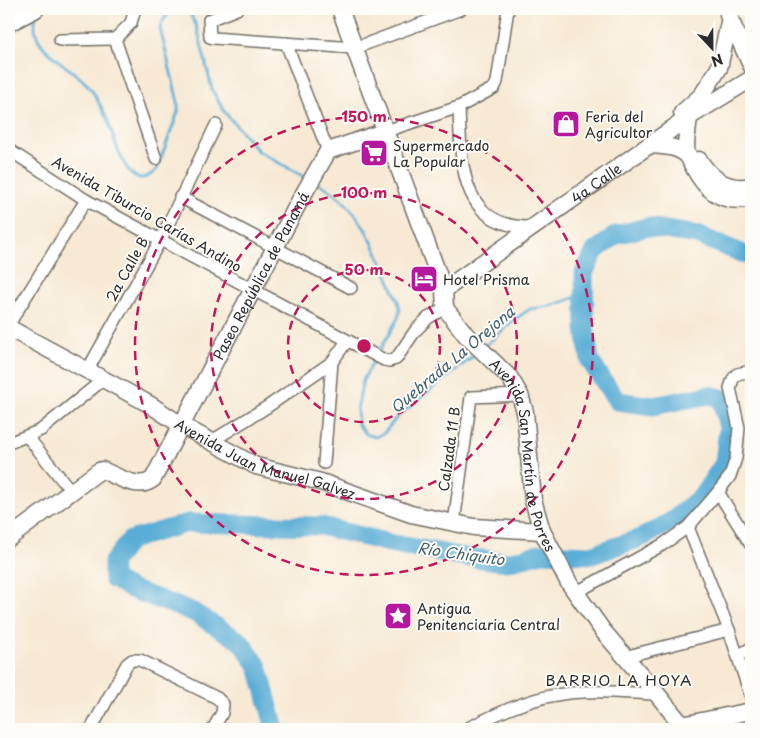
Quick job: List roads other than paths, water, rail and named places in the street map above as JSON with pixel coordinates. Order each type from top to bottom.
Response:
[{"type":"street","points":[[14,20],[36,9]]},
{"type":"street","points":[[60,40],[116,39],[131,23],[135,9]]},
{"type":"street","points":[[237,9],[209,20],[210,37],[355,48],[461,9]]},
{"type":"street","points":[[340,9],[444,290],[444,308]]},
{"type":"street","points":[[286,43],[325,156],[386,131],[459,107],[489,92],[497,82],[508,9]]},
{"type":"street","points":[[728,13],[751,65]]},
{"type":"street","points":[[556,213],[595,178],[655,136],[702,95],[719,68],[728,13]]},
{"type":"street","points":[[116,39],[156,159]]},
{"type":"street","name":"4a Calle","points":[[444,290],[696,113],[751,80]]},
{"type":"street","points":[[459,107],[463,175],[471,195],[483,210],[501,222],[518,227],[535,227]]},
{"type":"street","points":[[688,156],[686,147],[696,113]]},
{"type":"street","points":[[696,113],[696,151],[700,162],[710,176],[724,184],[739,188],[751,186]]},
{"type":"street","name":"2a Calle B","points":[[87,371],[161,239],[216,125]]},
{"type":"street","points":[[651,145],[668,147],[684,152],[705,186],[714,194],[733,199],[751,198]]},
{"type":"street","name":"Avenida Tiburcio Carías Andino","points":[[9,150],[86,200],[380,358],[389,361],[396,358],[415,331],[428,318],[444,308]]},
{"type":"street","name":"Paseo República de Panamá","points":[[9,538],[70,491],[102,470],[135,483],[148,483],[153,479],[325,156]]},
{"type":"street","points":[[180,197],[351,288]]},
{"type":"street","points":[[9,324],[86,200]]},
{"type":"street","name":"Avenida San Martín de Porres","points":[[444,308],[466,335],[510,378],[520,394],[525,412],[531,488],[543,532],[575,593],[624,656],[657,694],[678,727]]},
{"type":"street","name":"Avenida Juan Manuel Galvez","points":[[9,328],[149,404],[181,425],[256,466],[321,482],[411,514],[454,524],[474,528],[543,532]]},
{"type":"street","points":[[212,441],[267,407],[332,362],[347,341]]},
{"type":"street","points":[[324,463],[332,362]]},
{"type":"street","points":[[575,593],[662,545],[688,527],[718,492],[730,476],[736,458],[739,428],[730,388],[733,379],[738,374],[751,371]]},
{"type":"street","points":[[9,443],[41,430],[104,379]]},
{"type":"street","name":"Calzada 11 B","points":[[454,524],[471,397],[520,394]]},
{"type":"street","points":[[27,436],[70,491]]},
{"type":"street","points":[[718,492],[751,545]]},
{"type":"street","points":[[688,527],[729,630],[751,697]]},
{"type":"street","points":[[624,656],[729,630]]},
{"type":"street","points":[[738,656],[751,648]]},
{"type":"street","points":[[91,729],[127,664],[132,660],[140,660],[217,698],[223,704],[222,713],[213,729]]},
{"type":"street","points":[[466,729],[522,704],[556,695],[588,692],[657,694]]},
{"type":"street","points":[[678,727],[751,711]]},
{"type":"waterway","name":"Quebrada La Orejona","points":[[36,16],[35,29],[39,40],[46,50],[87,84],[108,121],[124,164],[138,178],[147,177],[157,169],[178,112],[178,102],[160,28],[168,15],[179,12],[190,14],[197,27],[212,89],[223,110],[258,151],[308,179]]},
{"type":"waterway","name":"Quebrada La Orejona","points":[[316,182],[332,192],[358,218],[368,233],[398,301],[400,309],[398,318],[378,353]]},
{"type":"waterway","name":"Río Chiquito","points":[[275,729],[258,666],[240,641],[193,612],[131,589],[113,579],[113,562],[130,540],[188,523],[321,526],[389,543],[465,557],[507,562],[542,553],[592,555],[643,537],[670,522],[702,496],[724,463],[728,428],[721,398],[709,395],[653,406],[617,401],[590,361],[585,329],[584,273],[595,251],[616,235],[647,227],[697,235],[751,257]]},
{"type":"waterway","name":"Quebrada La Orejona","points":[[485,346],[514,320],[530,309],[551,306],[585,294]]},
{"type":"waterway","name":"Quebrada La Orejona","points":[[375,358],[363,380],[357,409],[358,425],[366,434],[375,437],[384,433],[399,415],[476,354]]},
{"type":"place","name":"Feria del Agricultor","points":[[566,124]]},
{"type":"place","name":"Supermercado La Popular","points":[[374,153]]},
{"type":"place","name":"Hotel Prisma","points":[[424,279]]},
{"type":"place","name":"Antigua Penitenciaria Central","points":[[398,616]]},
{"type":"district","name":"BARRIO LA HOYA","points":[[619,679]]}]
